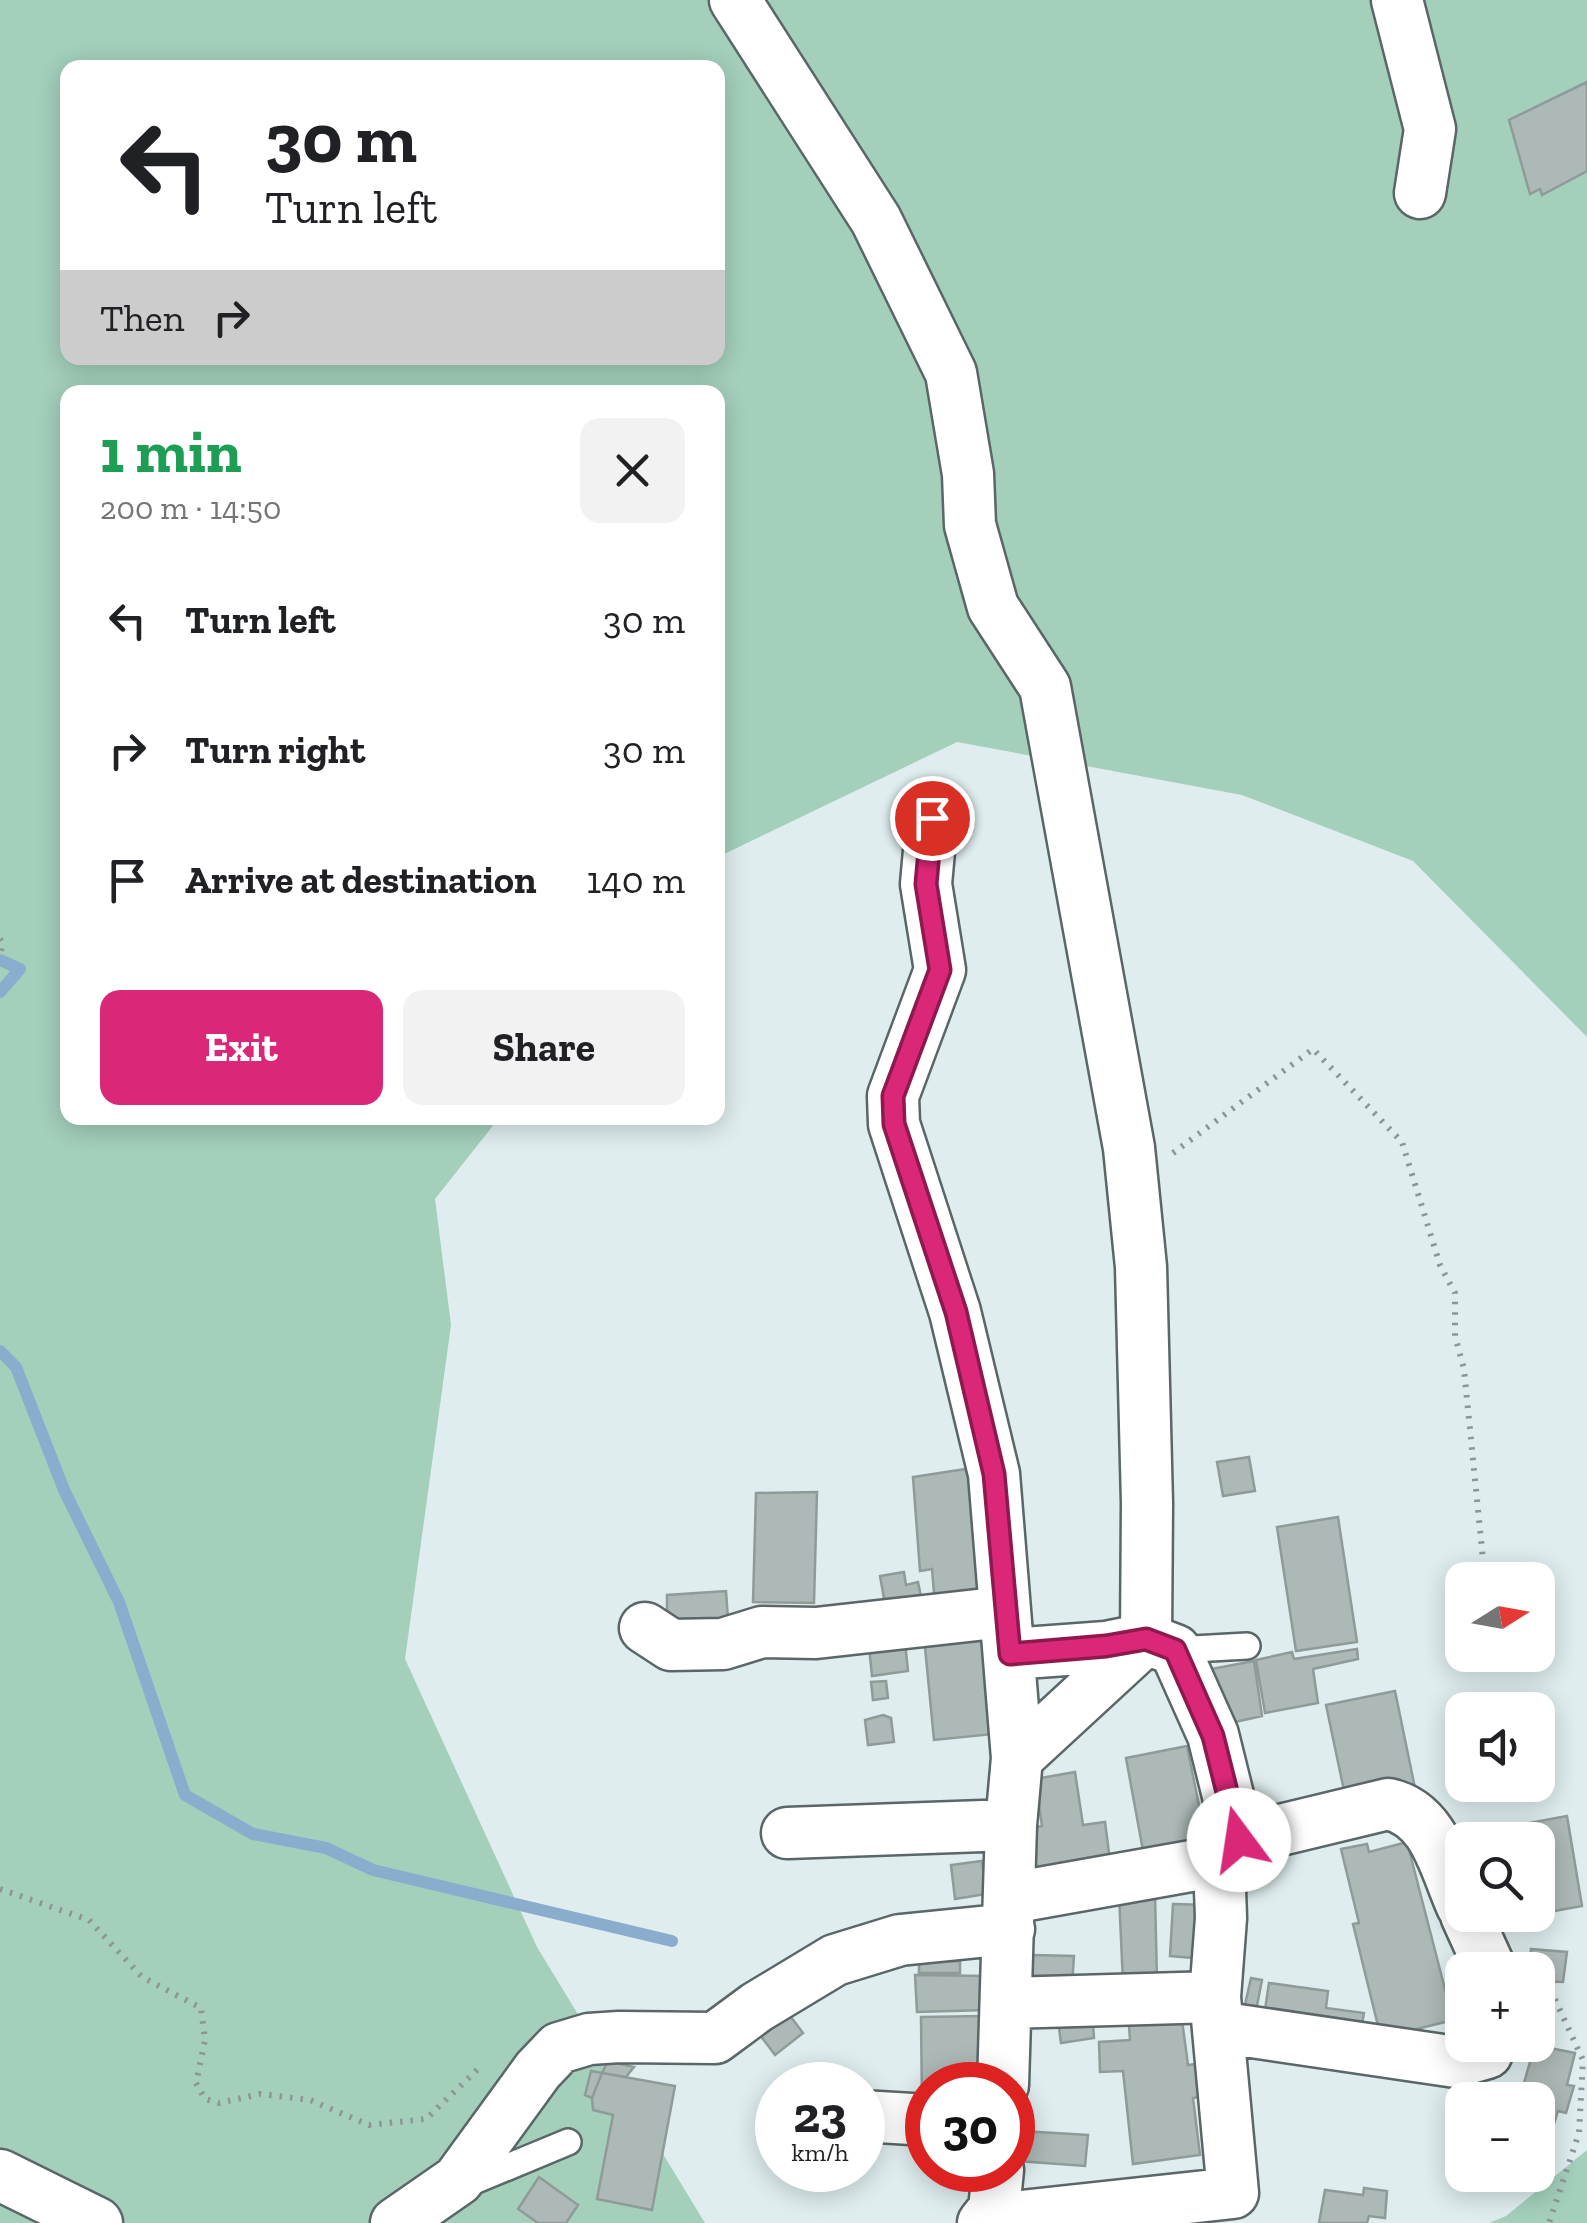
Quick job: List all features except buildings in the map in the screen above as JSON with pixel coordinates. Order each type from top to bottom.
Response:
[{"type":"street","points":[[736,0],[876,220],[951,373],[968,474],[970,525],[993,607],[1046,687],[1131,1176],[1140,1267],[1147,1503],[1160,1644],[1213,1736],[1229,1850],[1217,2012],[1233,2193],[984,2221]]},
{"type":"street","points":[[1397,0],[1430,130],[1420,193]]},
{"type":"street","points":[[932,818],[926,884],[940,970],[893,1096],[894,1124],[956,1312],[994,1474],[1016,1758],[1010,1825],[1004,2062]]},
{"type":"street","points":[[645,1628],[671,1645],[723,1644],[762,1632],[1007,1633],[1106,1646],[1160,1644]]},
{"type":"street","points":[[1016,1758],[1160,1644]]},
{"type":"street","points":[[396,2223],[458,2180],[538,2070],[560,2048],[604,2038],[715,2038],[757,2007],[835,1960],[1388,1804],[1405,1808],[1424,1821],[1445,1868]]},
{"type":"street","points":[[787,1833],[1010,1825]]},
{"type":"street","points":[[1006,2003],[1217,2012],[1445,2060]]},
{"type":"street","points":[[0,2174],[96,2223]]},
{"type":"street","points":[[984,2221],[994,2209],[996,2192]]},
{"type":"lane","points":[[1160,1644],[1247,1646]]},
{"type":"lane","points":[[444,2190],[471,2184],[568,2142]]},
{"type":"path","points":[[0,939],[0,955]]},
{"type":"path","points":[[1131,1176],[1191,1143],[1313,1049],[1388,1125],[1402,1142],[1440,1265],[1456,1293],[1455,1336],[1464,1369],[1483,1562]]},
{"type":"path","points":[[0,1889],[89,1920],[142,1977],[201,2008],[205,2040],[196,2083],[205,2098],[220,2103],[260,2094],[310,2100],[369,2125],[426,2119],[490,2058]]},
{"type":"path","points":[[1548,2223],[1579,2134],[1582,2060],[1555,2000]]},
{"type":"green space","points":[[0,0],[1587,0],[1587,1037],[1413,861],[1242,795],[957,742],[725,854],[725,385],[60,385],[60,1125],[493,1125],[435,1199],[451,1325],[405,1659],[537,1947],[705,2223],[0,2223]]},
{"type":"green space","points":[[1587,2150],[1587,2223],[1489,2223],[1506,2216],[1535,2192],[1555,2192],[1555,2176]]},
{"type":"waterway","points":[[0,960],[20,969],[0,992]]},
{"type":"waterway","points":[[0,1351],[16,1367],[64,1490],[119,1602],[185,1795],[253,1834],[326,1848],[373,1870],[672,1941]]},
{"type":"route","points":[[932,818],[926,884],[940,970],[893,1096],[894,1124],[956,1312],[994,1474],[1010,1654],[1146,1639],[1175,1650],[1213,1736],[1239,1840]]}]
